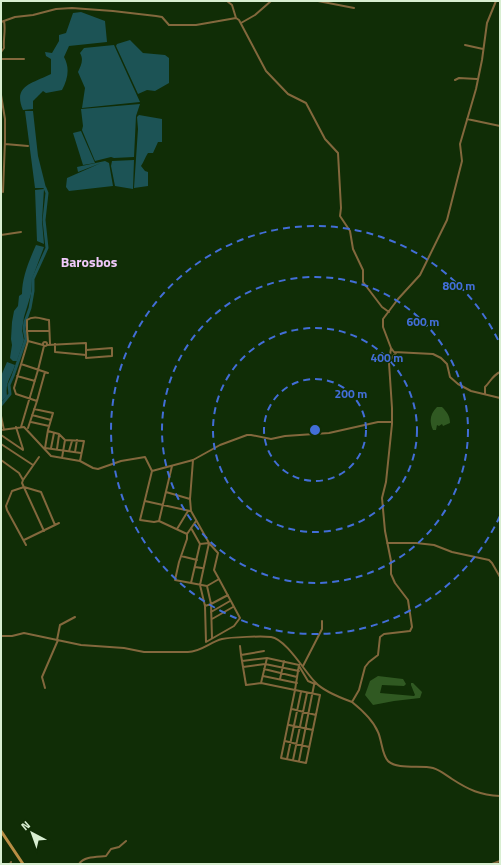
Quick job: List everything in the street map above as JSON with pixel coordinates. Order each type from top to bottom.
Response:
[{"type":"main road","points":[[1,832],[23,864]]},
{"type":"street","points":[[227,1],[232,5],[236,18],[241,23],[261,65],[288,94],[306,103],[325,139],[338,154],[341,208],[340,216],[350,231],[353,248],[363,270],[363,282],[388,312]]},
{"type":"street","points":[[241,23],[255,15],[270,1]]},
{"type":"street","points":[[318,1],[354,8]]},
{"type":"street","points":[[352,702],[359,690],[365,667],[378,655],[380,637],[384,634],[407,632],[411,630],[408,600],[392,577],[382,498],[386,482],[392,422],[389,363],[391,348],[383,324],[383,319],[403,293],[420,275],[445,226],[462,161],[460,144],[476,89],[487,23],[496,1]]},
{"type":"street","points":[[1,52],[4,48],[3,40],[5,27],[2,21],[56,9],[72,8],[151,15],[162,17],[168,24],[196,25],[236,18]]},
{"type":"street","points":[[465,45],[483,49]]},
{"type":"street","points":[[1,59],[24,58]]},
{"type":"street","points":[[455,80],[477,80]]},
{"type":"street","points":[[1,95],[5,119],[3,192]]},
{"type":"street","points":[[467,119],[500,126]]},
{"type":"street","points":[[1,143],[28,146]]},
{"type":"street","points":[[1,235],[21,232]]},
{"type":"street","points":[[21,427],[30,399],[46,345],[49,331],[49,320],[34,317],[27,320],[28,341],[14,388],[16,394],[30,399],[37,401]]},
{"type":"street","points":[[27,331],[49,331]]},
{"type":"street","points":[[28,341],[46,345],[86,343],[86,355]]},
{"type":"street","points":[[55,344],[55,352],[86,355],[86,358],[112,356],[112,348],[86,350]]},
{"type":"street","points":[[391,348],[396,353]]},
{"type":"street","points":[[389,363],[391,358],[396,353],[429,353],[447,364],[450,377],[455,382],[471,391],[500,398]]},
{"type":"street","points":[[21,364],[47,372],[27,429]]},
{"type":"street","points":[[484,394],[485,387],[494,375],[500,372]]},
{"type":"street","points":[[17,376],[35,381]]},
{"type":"street","points":[[34,409],[53,414],[45,448],[81,453]]},
{"type":"street","points":[[1,416],[2,430],[24,427],[51,456],[80,461],[93,468],[98,469],[145,457],[152,471],[140,520],[154,522],[159,521],[187,534]]},
{"type":"street","points":[[32,416],[51,420]]},
{"type":"street","points":[[31,422],[49,426]]},
{"type":"street","points":[[152,471],[193,460],[220,445],[252,434],[271,439],[285,436],[329,433],[378,422],[392,422]]},
{"type":"street","points":[[16,427],[23,450]]},
{"type":"street","points":[[48,431],[60,435],[65,440],[84,440],[80,461]]},
{"type":"street","points":[[51,448],[54,433]]},
{"type":"street","points":[[1,435],[23,450]]},
{"type":"street","points":[[57,449],[60,435]]},
{"type":"street","points":[[62,458],[65,440]]},
{"type":"street","points":[[69,451],[72,440]]},
{"type":"street","points":[[75,452],[77,440]]},
{"type":"street","points":[[1,444],[33,465]]},
{"type":"street","points":[[19,456],[23,450]]},
{"type":"street","points":[[23,480],[39,457]]},
{"type":"street","points":[[1,460],[19,473],[23,480],[22,483],[44,531]]},
{"type":"street","points":[[177,529],[189,511],[193,460]]},
{"type":"street","points":[[159,521],[172,466]]},
{"type":"street","points":[[26,545],[7,510],[6,506],[12,491],[24,487],[41,492],[56,524]]},
{"type":"street","points":[[166,492],[190,499]]},
{"type":"street","points":[[145,501],[189,511],[209,543],[218,553],[214,570],[240,618],[234,626],[206,642]]},
{"type":"street","points":[[196,521],[187,534],[187,539],[179,562],[175,580],[206,586],[219,579]]},
{"type":"street","points":[[24,540],[59,522]]},
{"type":"street","points":[[191,528],[200,544],[191,583]]},
{"type":"street","points":[[200,544],[209,543]]},
{"type":"street","points":[[206,646],[206,606],[200,585],[202,568],[209,543]]},
{"type":"street","points":[[387,543],[434,545],[452,552],[489,560],[499,573],[500,577]]},
{"type":"street","points":[[181,556],[197,560]]},
{"type":"street","points":[[195,566],[202,568]]},
{"type":"street","points":[[206,586],[211,604],[212,638]]},
{"type":"street","points":[[206,606],[228,595]]},
{"type":"street","points":[[211,612],[230,601]]},
{"type":"street","points":[[212,619],[234,607]]},
{"type":"street","points":[[45,688],[42,677],[58,640],[60,625],[74,617]]},
{"type":"street","points":[[303,666],[322,630],[322,621]]},
{"type":"street","points":[[1,636],[12,636],[24,633],[81,645],[124,648],[144,652],[195,652],[222,639],[272,637],[283,644],[303,666],[315,684]]},
{"type":"street","points":[[240,646],[246,685],[261,683],[295,690],[301,691],[320,696],[306,763],[281,758],[292,709],[295,690],[297,683],[297,677],[299,671],[299,666]]},
{"type":"street","points":[[241,655],[264,651]]},
{"type":"street","points":[[242,661],[267,658],[284,661],[299,666],[308,681],[352,702],[375,725],[386,759],[390,763],[405,766],[433,768],[473,791],[482,794],[500,796]]},
{"type":"street","points":[[261,683],[267,658]]},
{"type":"street","points":[[280,679],[284,661]]},
{"type":"street","points":[[243,667],[265,664],[299,671]]},
{"type":"street","points":[[264,669],[297,677]]},
{"type":"street","points":[[263,676],[297,683]]},
{"type":"street","points":[[299,761],[315,684]]},
{"type":"street","points":[[287,759],[301,691]]},
{"type":"street","points":[[293,760],[307,693]]},
{"type":"street","points":[[292,709],[316,715]]},
{"type":"street","points":[[288,726],[313,730]]},
{"type":"street","points":[[285,741],[309,747]]},
{"type":"street","points":[[79,864],[85,859],[106,856],[111,849],[120,847],[126,840]]},
{"type":"street","points":[[492,864],[500,861]]},
{"type":"green space","points":[[437,407],[442,407],[449,416],[450,423],[443,426],[442,424],[439,426],[437,425],[436,430],[433,430],[431,418]]},
{"type":"green space","points":[[378,676],[403,679],[406,684],[404,686],[382,685],[380,693],[414,696],[415,695],[411,685],[411,683],[413,683],[422,692],[420,698],[373,705],[365,695],[370,681]]},
{"type":"water","points":[[81,12],[105,21],[107,42],[69,46],[64,57],[68,74],[62,90],[46,93],[43,91],[33,101],[33,109],[23,110],[20,102],[20,95],[26,86],[51,74],[51,59],[46,56],[45,52],[52,53],[59,41],[59,35],[66,33],[73,13]]},
{"type":"water","points":[[130,40],[143,53],[165,55],[169,58],[169,83],[155,91],[147,90],[138,94],[116,46],[117,44]]},
{"type":"water","points":[[114,45],[140,102],[82,108],[85,88],[78,72],[82,60],[80,53],[84,48]]},
{"type":"water","points":[[140,104],[136,116],[134,157],[111,157],[95,161],[82,130],[81,109]]},
{"type":"water","points":[[25,111],[33,111],[38,156],[46,188],[35,188]]},
{"type":"water","points":[[139,115],[162,119],[162,142],[158,142],[153,153],[148,153],[141,166],[148,172],[148,186],[134,188],[138,129],[137,117]]},
{"type":"water","points":[[81,131],[95,163],[83,165],[73,133]]},
{"type":"water","points":[[134,160],[133,189],[115,186],[111,166],[112,161]]},
{"type":"water","points":[[105,161],[109,163],[113,186],[69,191],[66,187],[67,178],[101,163],[78,172],[77,167]]},
{"type":"water","points":[[44,189],[42,221],[44,244],[37,241],[35,190]]},
{"type":"water","points":[[36,245],[44,247],[32,279],[31,294],[24,317],[22,330],[24,340],[17,361],[13,361],[10,358],[14,311],[18,306],[19,296],[22,294],[28,263]]},
{"type":"water","points":[[7,362],[15,365],[8,383],[7,396],[1,402],[1,376]]},
{"type":"waterway","points":[[1,405],[10,394],[9,385],[26,339],[24,329],[30,308],[33,291],[33,279],[47,248],[44,220],[47,193],[45,188]]},
{"type":"district","name":"Barosbos","points":[[89,262]]}]
